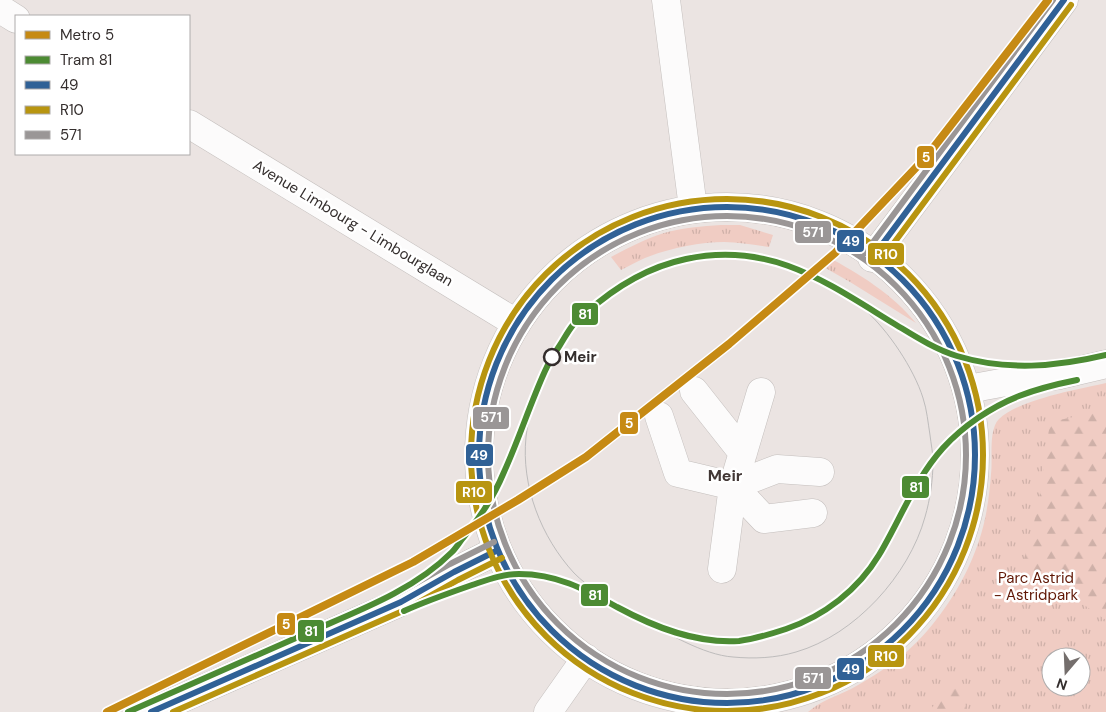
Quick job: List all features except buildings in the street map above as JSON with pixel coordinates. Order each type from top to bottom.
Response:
[{"type":"street","points":[[666,0],[693,208]]},
{"type":"street","points":[[872,258],[1064,0]]},
{"type":"street","points":[[0,9],[15,18]]},
{"type":"street","name":"Avenue Limbourg - Limbourglaan","points":[[190,125],[516,324]]},
{"type":"street","points":[[715,206],[742,208],[776,215],[827,233],[872,258],[902,279],[920,298],[935,319],[956,356],[968,388],[974,420],[976,457],[973,493],[966,525],[954,558],[937,588],[916,616],[892,641],[865,661],[835,679],[769,706],[703,701],[672,696],[642,687],[613,674],[567,645],[536,612],[510,574],[498,550],[487,516],[480,483],[480,429],[490,376],[506,341],[534,298],[555,275],[578,255],[605,238],[633,224],[693,208],[715,206]]},
{"type":"street","points":[[968,388],[1060,375],[1106,364]]},
{"type":"street","points":[[694,391],[743,453]]},
{"type":"street","points":[[722,569],[734,486],[761,392]]},
{"type":"street","points":[[659,416],[678,474],[734,486],[778,469],[820,472]]},
{"type":"street","points":[[734,486],[764,519],[813,513]]},
{"type":"street","points":[[151,712],[401,602],[498,550]]},
{"type":"street","points":[[548,712],[586,658]]},
{"type":"green space","points":[[721,225],[740,225],[773,235],[769,247],[730,242],[694,245],[654,255],[621,270],[611,257],[664,233]]},
{"type":"green space","points":[[826,256],[875,285],[897,303],[916,323],[822,266]]},
{"type":"green space","name":"Parc Astrid - Astridpark","points":[[1106,383],[1106,712],[808,712],[887,667],[908,651],[927,631],[960,585],[982,532],[989,491],[992,437],[996,424],[1008,412],[1020,406],[1065,392]]},
{"type":"green space","points":[[1106,410],[1106,620],[1023,563],[1038,507],[1050,422]]},
{"type":"green space","points":[[959,678],[967,712],[928,712]]},
{"type":"tram line","name":"81","points":[[128,712],[382,600],[419,579],[436,566],[455,549],[491,498],[500,481],[547,368],[571,327],[620,287],[658,267],[686,259],[716,255],[744,256],[771,261],[796,269],[820,280],[932,346],[976,361],[1032,366],[1050,365],[1106,355]]},
{"type":"tram line","points":[[639,618],[685,642],[721,655],[757,658],[788,654],[818,644],[839,632],[859,617],[893,581],[906,560],[917,539],[925,517],[932,483],[933,455],[924,403],[919,387],[907,363],[891,339],[874,318],[831,285]]},
{"type":"tram line","name":"81","points":[[404,611],[489,579],[519,574],[546,577],[570,584],[646,621],[691,637],[707,640],[739,641],[757,638],[786,629],[800,624],[827,609],[861,580],[887,542],[924,473],[943,448],[959,432],[978,418],[1009,400],[1026,393],[1077,380]]},
{"type":"tram line","points":[[539,385],[528,424],[525,455],[530,492],[536,510],[552,543],[574,573],[591,588],[622,610]]},
{"type":"metro line","name":"5","points":[[107,712],[413,562],[586,457],[729,344],[835,253],[927,156],[1048,0]]},
{"type":"transit line","name":"571","points":[[865,253],[1053,0]]},
{"type":"transit line","name":"49","points":[[872,258],[1064,0]]},
{"type":"transit line","name":"R10","points":[[879,263],[1071,5]]},
{"type":"transit line","name":"R10","points":[[727,199],[777,204],[825,218],[869,242],[890,257],[908,274],[925,292],[940,313],[964,357],[978,405],[983,455],[978,505],[964,553],[940,597],[925,618],[908,636],[890,653],[869,668],[825,692],[777,706],[727,711],[677,706],[629,692],[585,668],[564,653],[546,636],[529,618],[514,597],[490,553],[476,505],[471,455],[476,405],[490,357],[514,313],[529,292],[546,274],[564,257],[585,242],[629,218],[677,204],[727,199]]},
{"type":"transit line","name":"49","points":[[727,207],[775,212],[822,226],[865,249],[902,280],[933,317],[956,360],[970,407],[975,455],[970,503],[956,550],[933,593],[902,630],[865,661],[822,684],[775,698],[727,703],[679,698],[632,684],[589,661],[552,630],[521,593],[498,550],[484,503],[479,455],[484,407],[498,360],[521,317],[552,280],[589,249],[632,226],[679,212],[727,207]]},
{"type":"transit line","name":"571","points":[[727,216],[774,221],[818,234],[860,256],[896,286],[926,322],[948,364],[961,408],[966,455],[961,502],[948,546],[926,588],[896,624],[860,654],[818,676],[774,689],[727,694],[680,689],[636,676],[594,654],[558,624],[528,588],[506,546],[493,502],[488,455],[493,408],[506,364],[528,322],[558,286],[594,256],[636,234],[680,221],[727,216]]},
{"type":"transit line","name":"571","points":[[147,704],[397,594],[494,542]]},
{"type":"transit line","name":"49","points":[[151,712],[401,602],[498,550]]},
{"type":"transit line","name":"R10","points":[[173,712],[405,610],[502,558]]},
{"type":"place","name":"Meir","points":[[552,357]]},
{"type":"district","name":"Meir","points":[[725,475]]}]
